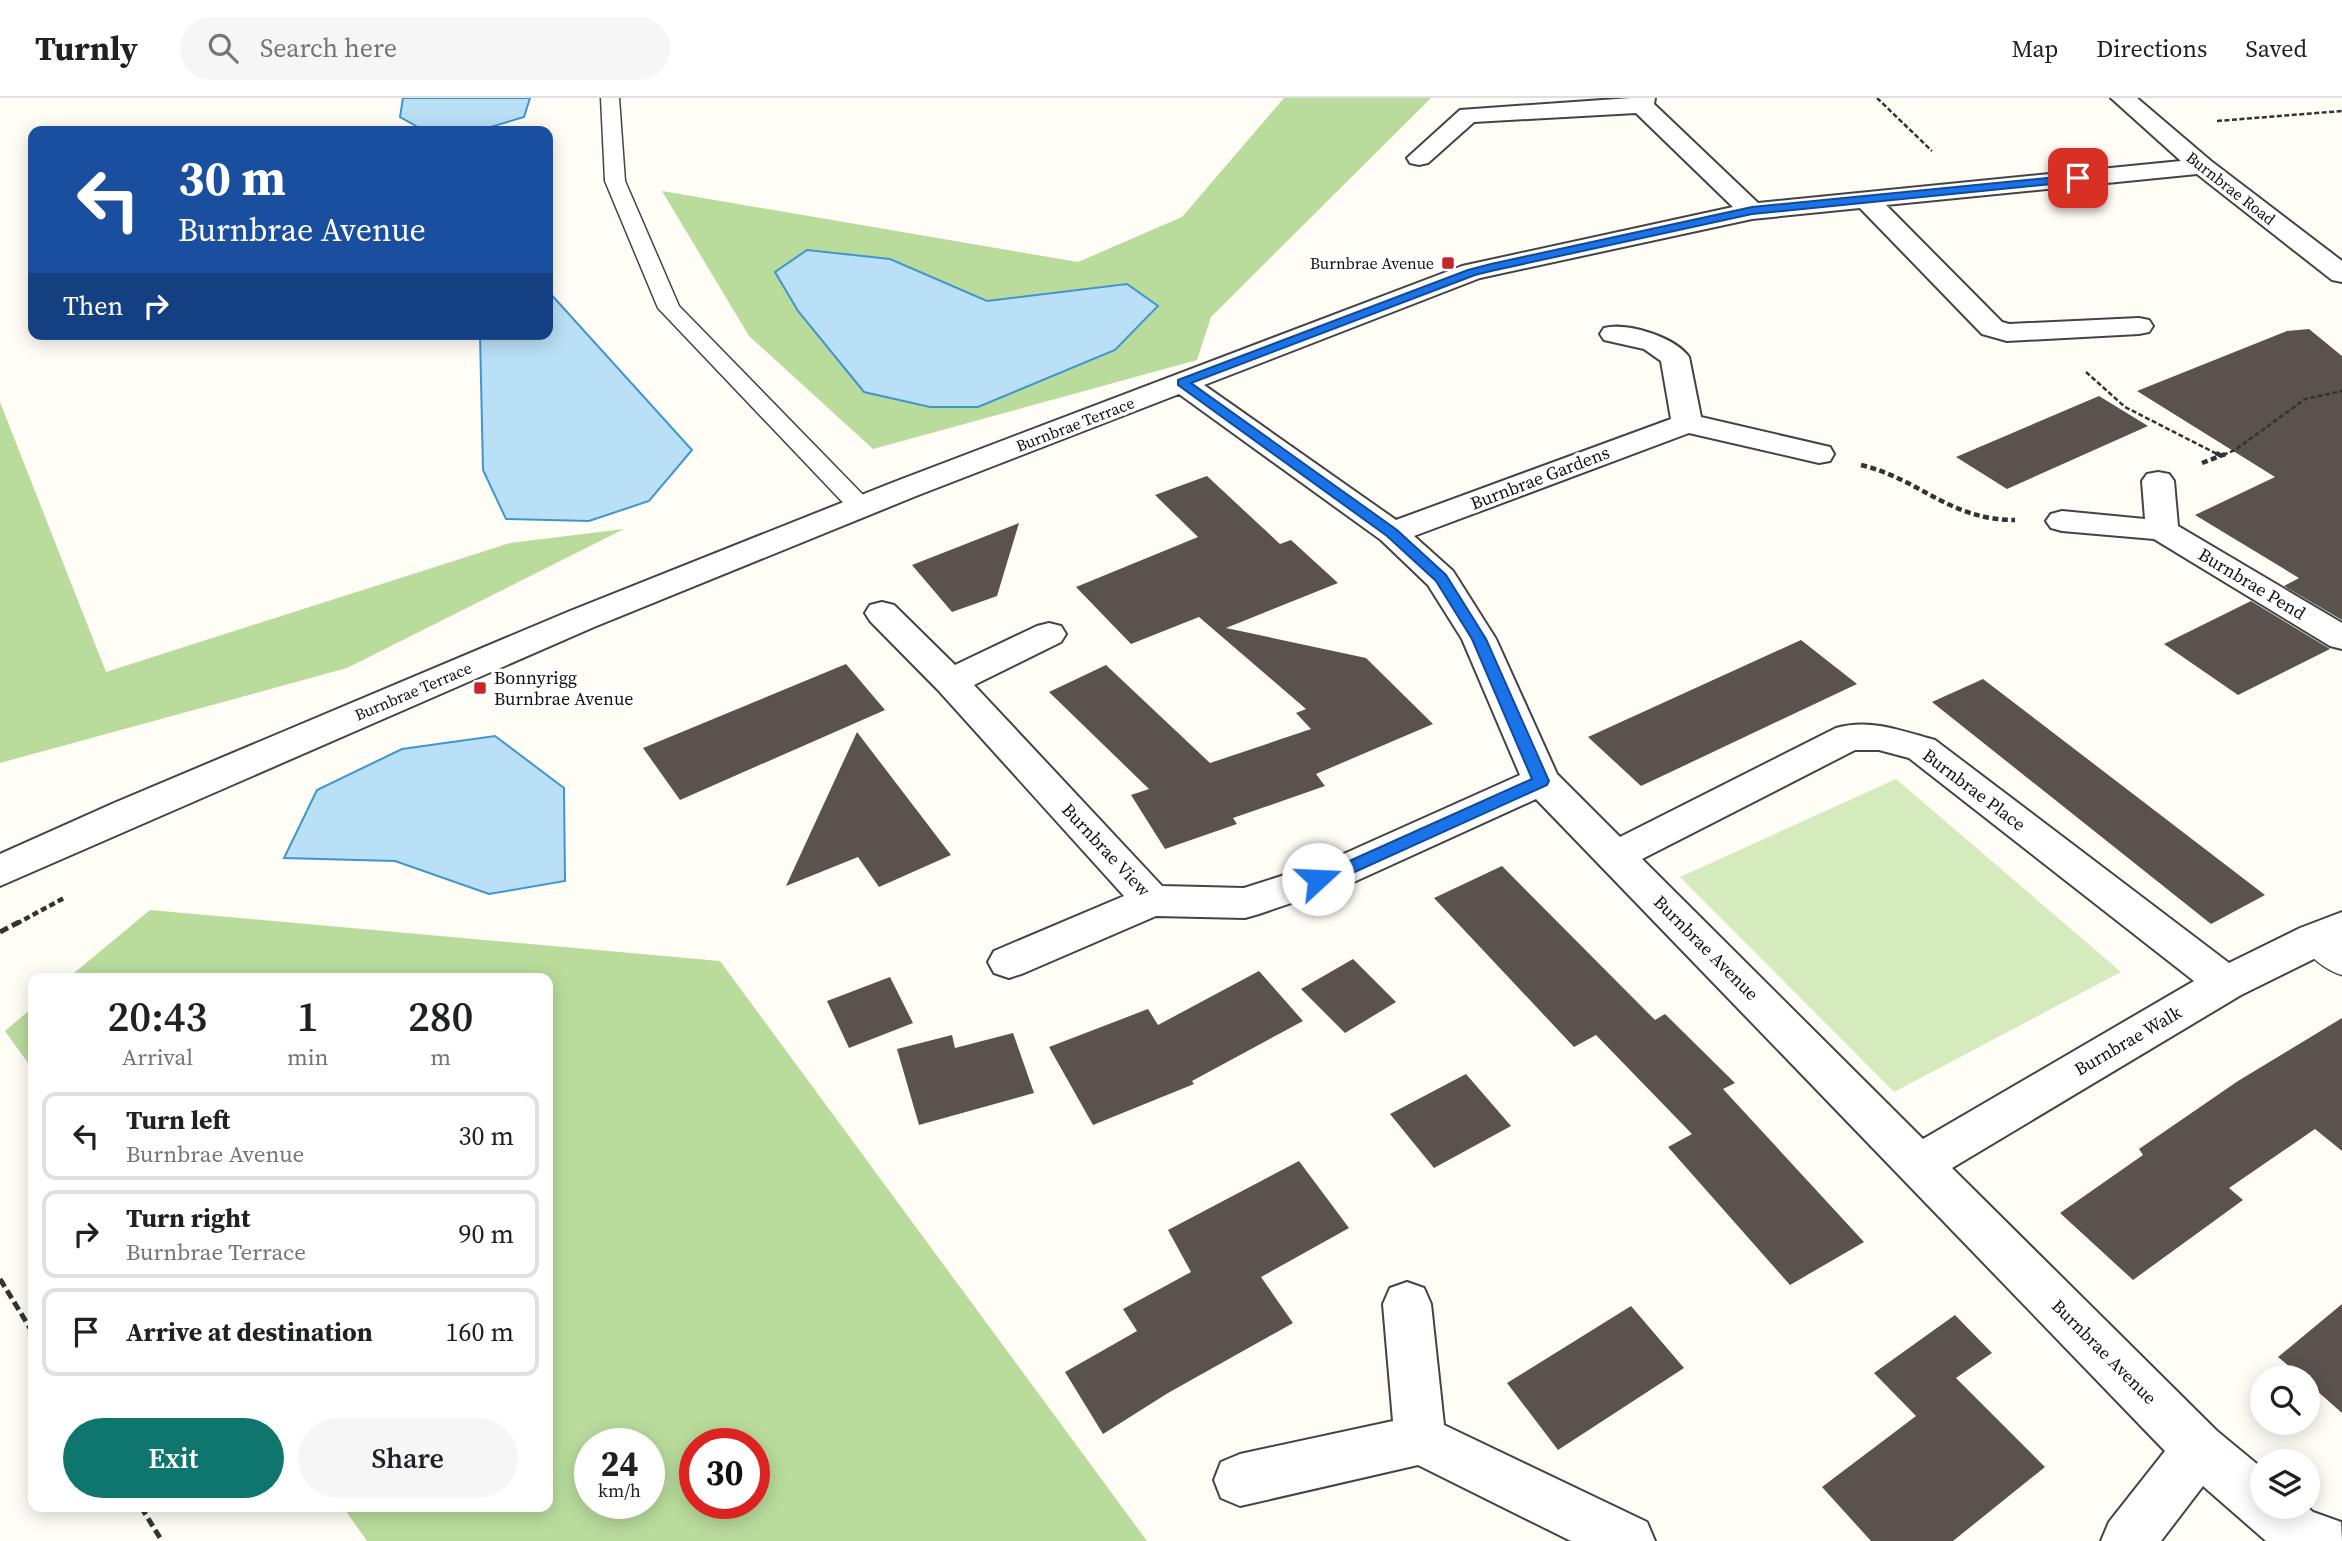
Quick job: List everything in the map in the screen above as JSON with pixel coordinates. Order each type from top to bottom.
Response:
[{"type":"street","name":"Burnbrae Road","points":[[2123,98],[2202,166],[2342,274]]},
{"type":"street","points":[[1419,158],[1468,114],[1643,102],[1752,211]]},
{"type":"street","name":"Burnbrae Terrace","points":[[0,871],[128,813],[570,624],[861,507],[1472,272],[1752,211],[2202,166]]},
{"type":"street","points":[[1866,199],[1992,328],[2007,333],[2139,326]]},
{"type":"street","points":[[1614,334],[1654,344],[1675,357],[1688,423],[1819,454]]},
{"type":"street","name":"Burnbrae Avenue","points":[[1182,383],[1392,533],[1441,578],[1479,639],[1541,781],[2199,1449],[2250,1492]]},
{"type":"street","name":"Burnbrae Gardens","points":[[1392,533],[1688,423]]},
{"type":"street","points":[[2158,481],[2162,530]]},
{"type":"street","name":"Burnbrae Pend","points":[[2062,521],[2162,530],[2342,638]]},
{"type":"street","name":"Burnbrae View","points":[[882,613],[951,682],[1152,901],[1245,903],[1342,871],[1541,781]]},
{"type":"street","points":[[951,682],[1049,634]]},
{"type":"street","name":"Burnbrae Place","points":[[1615,856],[1849,737],[1879,737],[1922,749],[2226,983]]},
{"type":"street","points":[[1009,962],[1152,901]]},
{"type":"street","name":"Burnbrae Walk","points":[[1919,1164],[2226,983],[2333,944]]},
{"type":"street","points":[[1407,1304],[1420,1440]]},
{"type":"street","points":[[1240,1480],[1420,1440],[1628,1541]]},
{"type":"street","points":[[2128,1541],[2199,1449]]},
{"type":"street","name":"Burnbrae Avenue","points":[[2281,1519],[2299,1535],[2322,1541]]},
{"type":"lane","points":[[610,98],[615,181],[669,308],[861,507]]},
{"type":"path","points":[[1877,98],[1970,189]]},
{"type":"path","points":[[2157,126],[2342,111]]},
{"type":"path","points":[[2042,331],[2125,407],[2222,456]]},
{"type":"path","points":[[2158,481],[2235,450],[2305,399],[2342,391]]},
{"type":"path","points":[[1819,454],[1887,471],[1949,507],[1992,520],[2062,521]]},
{"type":"path","points":[[0,1279],[28,1325]]},
{"type":"path","points":[[144,1512],[162,1541]]},
{"type":"green space","points":[[1284,98],[1431,98],[1211,317],[1197,360],[873,449],[749,336],[662,191],[1078,262],[1182,217]],"holes":[[[890,259],[987,301],[1056,295],[1115,350],[977,407],[828,345],[798,311]]]},
{"type":"green space","points":[[0,402],[106,672],[510,543],[624,529],[347,668],[0,763]]},
{"type":"green space","points":[[1896,779],[2121,972],[1894,1092],[1680,877]]},
{"type":"green space","points":[[150,910],[720,961],[1147,1541],[367,1541],[347,1512],[553,1512],[553,973],[74,973]]},
{"type":"green space","points":[[28,1011],[28,1063],[5,1031]]},
{"type":"water","points":[[403,98],[530,98],[524,117],[494,126],[416,126],[400,117]]},
{"type":"water","points":[[807,250],[890,259],[987,301],[1127,284],[1158,306],[1115,350],[978,407],[930,407],[864,392],[798,311],[775,272]]},
{"type":"water","points":[[553,297],[692,450],[649,501],[589,521],[506,519],[483,470],[480,340],[553,340]]},
{"type":"water","points":[[495,736],[564,788],[565,881],[489,894],[395,861],[284,858],[317,790],[402,749]]},
{"type":"building","points":[[2309,329],[2342,356],[2342,620],[2284,586],[2299,578],[2195,515],[2275,477],[2137,391],[2287,331]]},
{"type":"building","points":[[2099,396],[2148,426],[2007,489],[1956,457]]},
{"type":"building","points":[[1207,476],[1280,544],[1291,540],[1338,583],[1226,628],[1366,658],[1433,724],[1316,774],[1325,786],[1233,818],[1237,824],[1165,849],[1131,795],[1149,789],[1049,692],[1106,665],[1210,763],[1311,729],[1296,713],[1306,709],[1199,617],[1131,644],[1076,587],[1198,537],[1155,495]]},
{"type":"building","points":[[1019,523],[997,596],[952,612],[912,565]]},
{"type":"building","points":[[2251,601],[2330,649],[2238,695],[2164,644]]},
{"type":"building","points":[[1801,640],[1857,684],[1641,786],[1588,737]]},
{"type":"building","points":[[846,664],[885,710],[680,800],[643,748]]},
{"type":"building","points":[[1983,679],[2265,895],[2211,924],[1932,702]]},
{"type":"building","points":[[857,732],[951,855],[879,887],[858,857],[786,886]]},
{"type":"building","points":[[1502,866],[1655,1020],[1665,1014],[1735,1083],[1723,1089],[1864,1242],[1790,1285],[1668,1147],[1692,1134],[1596,1035],[1574,1047],[1434,898]]},
{"type":"building","points":[[1353,959],[1396,1002],[1345,1033],[1301,989]]},
{"type":"building","points":[[1259,971],[1303,1021],[1192,1081],[1194,1084],[1093,1125],[1049,1047],[1148,1009],[1158,1025]]},
{"type":"building","points":[[890,977],[913,1023],[849,1048],[827,1001]]},
{"type":"building","points":[[2342,1018],[2342,1151],[2315,1129],[2229,1188],[2243,1200],[2133,1280],[2060,1213],[2143,1155],[2139,1149],[2238,1081]]},
{"type":"building","points":[[1013,1033],[1034,1093],[919,1125],[897,1049],[952,1035],[955,1048]]},
{"type":"building","points":[[1466,1074],[1511,1126],[1434,1168],[1390,1114]]},
{"type":"building","points":[[1299,1161],[1349,1228],[1261,1277],[1293,1323],[1168,1393],[1103,1434],[1065,1372],[1137,1331],[1123,1309],[1191,1272],[1168,1230]]},
{"type":"building","points":[[2342,1304],[2342,1413],[2320,1394],[2320,1365],[2288,1365],[2278,1357]]},
{"type":"building","points":[[1631,1306],[1684,1368],[1558,1450],[1507,1383]]},
{"type":"building","points":[[1955,1315],[1992,1353],[1956,1378],[2045,1467],[1953,1541],[1871,1541],[1822,1487],[1916,1416],[1874,1373]]},
{"type":"place","name":"Burnbrae Avenue","points":[[1448,263]]},
{"type":"place","name":"Bonnyrigg Burnbrae Avenue","points":[[480,688]]},
{"type":"route","points":[[1318,879],[1342,871],[1541,781],[1479,639],[1441,578],[1392,533],[1182,383],[1472,272],[1752,211],[2078,178]]}]
